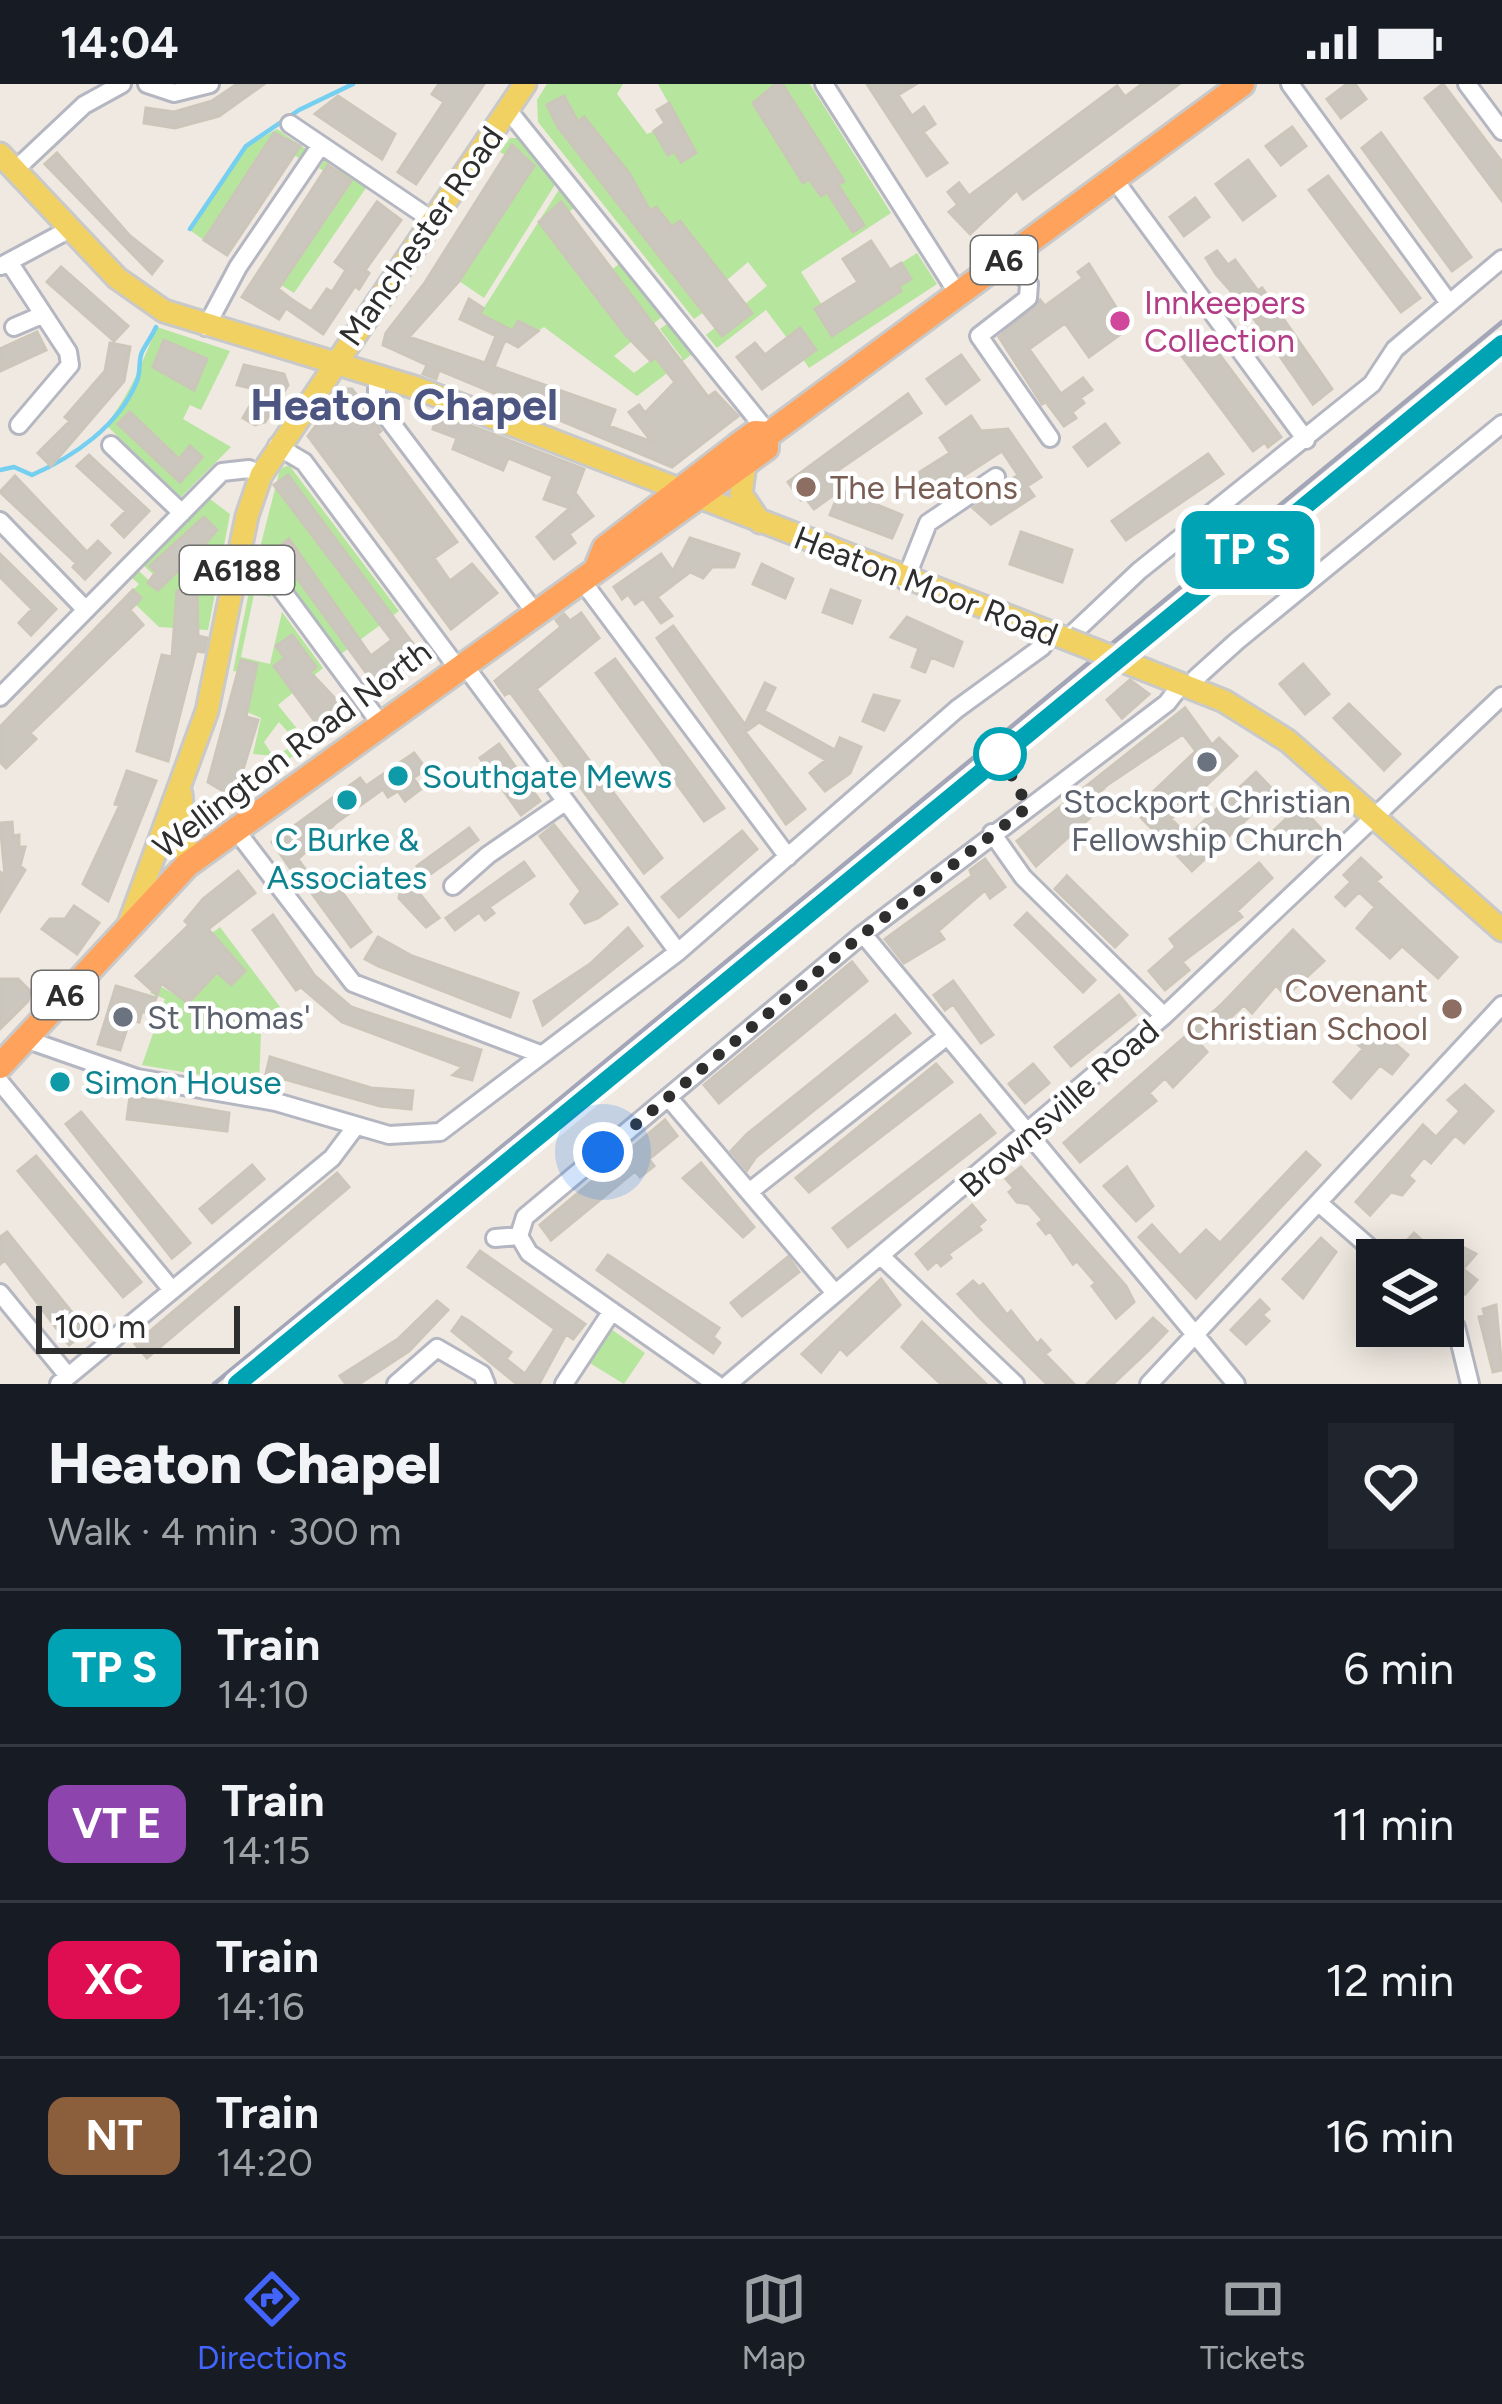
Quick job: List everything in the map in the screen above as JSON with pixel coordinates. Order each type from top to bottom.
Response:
[{"type":"highway","name":"Wellington Road North","points":[[688,495],[754,433],[767,434],[1114,179],[1228,88]]},
{"type":"highway","name":"Wellington Road North","points":[[0,1066],[187,866],[589,572],[604,548],[745,464],[766,448],[767,434]]},
{"type":"main road","name":"Manchester Road","points":[[129,924],[141,881],[181,794],[219,662],[261,476],[525,84]]},
{"type":"main road","name":"Heaton Moor Road","points":[[8,162],[117,278],[164,311],[376,375],[1187,686],[1269,728],[1502,930]]},
{"type":"main road","name":"Heaton Moor Road","points":[[745,464],[741,494],[761,524]]},
{"type":"main road","name":"Manchester Road","points":[[181,794],[187,866]]},
{"type":"street","points":[[8,162],[84,105],[122,84]]},
{"type":"street","points":[[147,84],[174,93],[210,84]]},
{"type":"street","points":[[824,84],[958,294]]},
{"type":"street","points":[[1289,84],[1448,303]]},
{"type":"street","points":[[1467,84],[1502,131]]},
{"type":"street","points":[[508,110],[767,434]]},
{"type":"street","points":[[290,124],[432,220]]},
{"type":"street","points":[[206,326],[238,267],[321,145]]},
{"type":"street","points":[[1114,179],[1306,440]]},
{"type":"street","points":[[20,425],[70,365],[68,352],[5,264],[70,229]]},
{"type":"street","points":[[1009,256],[1029,284],[1028,298],[979,336],[1050,438]]},
{"type":"street","points":[[25,1039],[137,1078],[260,1099],[356,1126],[424,1136],[454,1122],[678,952],[957,709],[1059,637],[1306,440],[1372,384],[1395,349],[1502,259]]},
{"type":"street","points":[[14,327],[42,315]]},
{"type":"street","points":[[376,375],[377,404],[534,611]]},
{"type":"street","points":[[521,1241],[525,1217],[863,934],[1167,703],[1502,424]]},
{"type":"street","points":[[111,445],[182,513]]},
{"type":"street","points":[[277,446],[304,462],[678,952]]},
{"type":"street","points":[[0,697],[223,472],[236,468],[261,476]]},
{"type":"street","points":[[905,580],[928,523],[996,477]]},
{"type":"street","points":[[0,521],[86,610]]},
{"type":"street","points":[[240,554],[261,562],[380,722]]},
{"type":"street","points":[[589,572],[788,857]]},
{"type":"street","name":"Brownsville Road","points":[[728,1384],[1027,1137],[1164,1016],[1502,696]]},
{"type":"street","points":[[453,886],[488,855],[565,802]]},
{"type":"street","points":[[235,829],[353,983],[540,1054]]},
{"type":"street","points":[[992,833],[1023,877],[1164,1016]]},
{"type":"street","points":[[863,934],[1236,1384]]},
{"type":"street","points":[[1149,1384],[1502,1005]]},
{"type":"street","points":[[749,1192],[946,1037]]},
{"type":"street","points":[[0,1082],[172,1290]]},
{"type":"street","points":[[668,1097],[835,1293]]},
{"type":"street","points":[[0,1293],[63,1380],[332,1158],[356,1126]]},
{"type":"street","points":[[1320,1204],[1360,1239]]},
{"type":"street","points":[[495,1238],[521,1241],[716,1384]]},
{"type":"street","points":[[883,1258],[1016,1384]]},
{"type":"street","points":[[564,1384],[612,1311]]},
{"type":"street","points":[[1461,1347],[1471,1384]]},
{"type":"street","points":[[396,1384],[437,1348],[482,1374],[486,1384]]},
{"type":"green space","points":[[547,84],[623,84],[617,94],[647,134],[654,131],[668,154],[674,151],[682,162],[696,153],[658,84],[776,84],[766,95],[782,84],[810,84],[891,213],[801,272],[822,305],[899,286],[910,278],[901,263],[917,253],[937,284],[809,368],[803,359],[815,349],[800,329],[787,338],[766,310],[717,348],[706,335],[716,327],[723,335],[752,313],[745,304],[767,286],[748,262],[727,280],[719,272],[704,312],[694,319],[538,122],[537,100]]},
{"type":"green space","points":[[277,129],[306,149],[300,159],[294,155],[299,146],[284,136],[204,240],[191,231],[246,147]]},
{"type":"green space","points":[[510,138],[520,138],[556,183],[484,298],[459,281],[526,156],[512,146],[505,155],[500,152]]},
{"type":"green space","points":[[326,158],[368,185],[294,293],[281,285],[306,248],[299,243],[310,242],[317,231],[311,226],[321,225],[329,215],[322,210],[325,205],[332,209],[340,198],[333,193],[337,188],[344,192],[351,182],[330,163],[324,171],[319,168]]},
{"type":"green space","points":[[560,188],[575,207],[569,212],[561,203],[542,225],[602,278],[620,263],[663,316],[614,356],[634,373],[655,357],[667,370],[682,358],[660,329],[668,323],[692,354],[637,396],[544,327],[538,331],[519,321],[513,331],[480,314]]},
{"type":"green space","points":[[157,327],[230,351],[201,410],[190,405],[183,419],[231,447],[181,497],[106,425],[129,389]]},
{"type":"green space","points":[[289,465],[399,611],[341,654],[261,544],[280,469]]},
{"type":"green space","points":[[210,499],[230,514],[208,630],[159,627],[135,604],[141,598],[133,590],[139,584],[132,578],[139,571],[159,590],[163,583],[144,566]]},
{"type":"green space","points":[[253,572],[271,597],[254,594],[241,657],[270,664],[282,612],[323,668],[278,705],[311,746],[280,764],[280,754],[297,742],[279,722],[264,742],[273,756],[253,754],[261,718],[247,712],[257,664],[242,660],[239,672],[233,671]]},
{"type":"green space","points":[[220,927],[286,1015],[261,1033],[259,1085],[142,1065],[165,999],[150,993],[158,985],[188,1002],[208,982],[195,969],[204,960],[231,985],[244,971],[212,933]]},
{"type":"green space","points":[[611,1329],[645,1353],[624,1384],[588,1362]]},
{"type":"building","points":[[237,84],[264,84],[219,116],[175,128],[144,123],[146,108],[174,112],[212,101]]},
{"type":"building","points":[[439,84],[484,84],[416,184],[398,172],[444,102],[432,94]]},
{"type":"building","points":[[782,84],[844,181],[838,185],[864,225],[853,232],[827,192],[821,196],[809,179],[803,183],[753,103]]},
{"type":"building","points":[[867,84],[916,84],[898,95],[912,116],[924,107],[935,124],[923,132],[947,163],[927,176]]},
{"type":"building","points":[[1142,84],[1179,84],[1023,199],[1017,190],[970,234],[949,212],[958,205],[948,192],[959,183],[969,196],[1117,86],[1125,97]]},
{"type":"building","points":[[1347,84],[1355,84],[1366,99],[1341,118],[1327,99]]},
{"type":"building","points":[[1443,84],[1502,162],[1502,201],[1425,98]]},
{"type":"building","points":[[338,96],[395,134],[382,159],[315,114]]},
{"type":"building","points":[[564,96],[578,122],[584,117],[629,173],[650,211],[656,207],[672,227],[680,221],[752,313],[722,336],[558,127],[547,105]]},
{"type":"building","points":[[669,103],[696,153],[681,162],[674,151],[668,155],[654,131],[665,123],[657,110]]},
{"type":"building","points":[[1292,127],[1306,146],[1281,165],[1266,146]]},
{"type":"building","points":[[274,133],[300,146],[227,255],[204,240]]},
{"type":"building","points":[[1381,133],[1471,257],[1452,271],[1362,148]]},
{"type":"building","points":[[512,145],[534,166],[459,281],[409,337],[485,363],[496,336],[460,319],[469,299],[483,308],[480,314],[513,331],[518,321],[538,331],[518,347],[505,340],[494,367],[615,410],[609,426],[652,442],[629,412],[639,405],[645,413],[675,382],[655,357],[651,361],[625,334],[539,222],[561,202],[708,397],[715,392],[738,416],[672,467],[439,370],[436,379],[423,374],[427,365],[383,345],[386,333],[424,284]]},
{"type":"building","points":[[57,153],[130,236],[162,261],[152,274],[45,164]]},
{"type":"building","points":[[1248,160],[1275,196],[1243,220],[1216,184]]},
{"type":"building","points":[[328,165],[351,181],[278,289],[291,299],[311,312],[327,289],[332,292],[346,270],[335,262],[377,202],[401,220],[365,270],[369,273],[359,289],[355,286],[323,334],[286,308],[279,319],[242,297]]},
{"type":"building","points":[[1328,176],[1420,298],[1401,312],[1309,190]]},
{"type":"building","points":[[1195,198],[1209,217],[1184,236],[1170,217]]},
{"type":"building","points":[[871,241],[890,270],[901,263],[911,279],[899,286],[901,291],[832,336],[815,309],[858,282],[843,259]]},
{"type":"building","points":[[1217,251],[1228,265],[1235,260],[1258,291],[1262,288],[1332,389],[1313,404],[1250,313],[1216,274],[1206,258]]},
{"type":"building","points":[[1089,264],[1129,328],[1089,357],[1065,323],[1029,349],[1061,394],[1083,378],[1092,390],[1072,412],[1076,418],[1064,426],[1046,402],[1042,404],[999,337],[1040,300],[1045,306],[1083,278],[1078,272]]},
{"type":"building","points":[[61,267],[128,326],[114,341],[47,282]]},
{"type":"building","points":[[800,328],[816,350],[762,389],[737,357],[755,343],[765,355]]},
{"type":"building","points":[[37,332],[46,350],[0,371],[0,349]]},
{"type":"building","points":[[1204,334],[1281,437],[1268,447],[1265,442],[1253,451],[1179,352]]},
{"type":"building","points":[[164,340],[207,359],[194,390],[153,367]]},
{"type":"building","points":[[110,343],[130,347],[124,381],[51,466],[38,453],[70,421],[65,417],[105,371]]},
{"type":"building","points":[[961,355],[979,380],[946,404],[927,379]]},
{"type":"building","points":[[244,365],[284,374],[288,385],[265,422],[255,425],[243,418],[259,390],[237,385]]},
{"type":"building","points":[[344,389],[352,389],[364,405],[381,431],[377,434],[457,542],[434,558],[450,581],[472,564],[497,593],[451,629],[308,436]]},
{"type":"building","points":[[908,394],[921,413],[828,477],[839,491],[814,509],[805,497],[801,500],[788,482]]},
{"type":"building","points":[[130,412],[179,459],[190,446],[202,457],[180,482],[118,424]]},
{"type":"building","points":[[438,413],[584,469],[575,493],[593,516],[569,534],[575,543],[554,559],[537,537],[570,508],[544,499],[553,476],[508,458],[503,470],[453,449],[457,438],[433,429]]},
{"type":"building","points":[[971,416],[981,431],[1008,429],[1041,477],[1027,486],[1034,496],[991,524],[973,508],[1018,475],[1002,451],[931,497],[919,480],[920,472],[950,453],[940,438]]},
{"type":"building","points":[[1105,424],[1119,443],[1088,466],[1074,447]]},
{"type":"building","points":[[1208,454],[1223,474],[1126,540],[1112,521]]},
{"type":"building","points":[[89,455],[149,511],[124,537],[112,525],[126,511],[77,466]]},
{"type":"building","points":[[288,475],[422,656],[378,689],[276,549],[289,539],[371,656],[392,640],[274,485]]},
{"type":"building","points":[[15,476],[87,552],[98,541],[110,553],[85,579],[73,567],[76,563],[0,492]]},
{"type":"building","points":[[840,490],[902,515],[892,538],[830,515]]},
{"type":"building","points":[[204,517],[217,530],[158,590],[148,583],[156,572],[150,566]]},
{"type":"building","points":[[1021,532],[1072,550],[1062,582],[1010,564]]},
{"type":"building","points":[[690,538],[739,554],[734,567],[712,567],[703,578],[690,572],[657,597],[672,616],[661,623],[643,598],[635,604],[628,594],[622,599],[614,587],[661,554],[673,571]]},
{"type":"building","points":[[0,554],[56,609],[31,635],[19,623],[32,609],[0,577]]},
{"type":"building","points":[[762,564],[793,579],[785,598],[753,584]]},
{"type":"building","points":[[133,590],[141,598],[130,610],[143,625],[30,733],[36,739],[6,768],[0,762],[0,727]]},
{"type":"building","points":[[197,590],[198,636],[207,638],[204,652],[196,651],[168,761],[137,751],[162,655],[172,657],[177,591]]},
{"type":"building","points":[[831,590],[860,601],[852,623],[823,612]]},
{"type":"building","points":[[581,613],[599,638],[536,689],[662,858],[644,873],[510,692],[505,695],[495,681],[561,627],[556,620],[564,614],[570,621]]},
{"type":"building","points":[[907,617],[962,642],[953,666],[931,657],[925,672],[912,667],[919,648],[891,637]]},
{"type":"building","points":[[673,626],[745,725],[765,683],[775,688],[764,711],[835,750],[840,738],[861,747],[850,773],[825,791],[810,773],[826,760],[759,722],[745,732],[805,809],[786,824],[657,638]]},
{"type":"building","points":[[292,635],[316,667],[310,672],[344,708],[319,727],[274,666],[285,658],[276,646]]},
{"type":"building","points":[[615,659],[724,808],[704,821],[596,673]]},
{"type":"building","points":[[241,660],[257,664],[246,717],[258,720],[242,773],[255,778],[233,797],[208,782]]},
{"type":"building","points":[[1303,664],[1329,694],[1305,714],[1280,684]]},
{"type":"building","points":[[1130,680],[1149,694],[1122,718],[1107,700]]},
{"type":"building","points":[[874,695],[899,701],[884,730],[863,721]]},
{"type":"building","points":[[1349,704],[1400,754],[1384,770],[1334,718]]},
{"type":"building","points":[[1185,708],[1212,745],[1219,738],[1237,756],[1171,819],[1188,836],[1256,772],[1275,792],[1192,871],[1134,810],[1196,751],[1183,734],[1107,785],[1083,809],[1091,817],[1036,866],[1017,841]]},
{"type":"building","points":[[499,744],[540,801],[521,815],[480,758]]},
{"type":"building","points":[[414,753],[426,769],[413,778],[421,789],[405,801],[398,791],[388,797],[383,789],[337,822],[298,859],[309,875],[300,882],[272,842],[360,778],[366,786]]},
{"type":"building","points":[[127,771],[156,781],[108,901],[83,884],[120,805],[115,804]]},
{"type":"building","points":[[1289,794],[1322,830],[1306,845],[1295,833],[1281,846],[1270,834],[1287,818],[1276,806]]},
{"type":"building","points":[[12,822],[13,836],[19,835],[19,847],[25,847],[20,866],[25,870],[0,911],[0,872],[5,875],[0,823]]},
{"type":"building","points":[[554,825],[617,904],[598,918],[585,923],[571,904],[581,891],[540,836]]},
{"type":"building","points":[[469,828],[478,840],[425,878],[417,866]]},
{"type":"building","points":[[742,831],[757,849],[679,917],[662,897]]},
{"type":"building","points":[[1361,858],[1381,877],[1376,881],[1457,957],[1438,978],[1402,946],[1390,958],[1357,928],[1375,907],[1359,892],[1345,906],[1336,897],[1351,882],[1344,875]]},
{"type":"building","points":[[985,859],[1005,887],[990,898],[985,890],[938,931],[944,939],[904,963],[885,939],[972,876],[970,870]]},
{"type":"building","points":[[524,862],[534,876],[489,907],[494,913],[485,920],[479,912],[455,930],[446,918]]},
{"type":"building","points":[[1259,863],[1272,878],[1237,911],[1242,917],[1182,962],[1189,970],[1165,990],[1149,971],[1176,947],[1170,939]]},
{"type":"building","points":[[238,871],[255,893],[208,929],[245,971],[231,985],[217,972],[188,1003],[161,983],[157,995],[136,976],[189,925],[185,921],[203,899]]},
{"type":"building","points":[[328,873],[371,932],[351,947],[308,888]]},
{"type":"building","points":[[1067,876],[1127,935],[1115,947],[1055,889]]},
{"type":"building","points":[[403,877],[422,880],[414,887],[439,918],[426,927],[399,898]]},
{"type":"building","points":[[74,906],[99,923],[77,954],[42,929],[50,919],[65,919]]},
{"type":"building","points":[[1027,913],[1095,980],[1083,992],[1015,925]]},
{"type":"building","points":[[273,915],[315,976],[351,1007],[481,1050],[472,1080],[453,1075],[463,1067],[342,1022],[301,987],[296,990],[253,930]]},
{"type":"building","points":[[628,928],[642,946],[543,1025],[534,1001],[590,964]]},
{"type":"building","points":[[1293,930],[1324,961],[1286,996],[1276,985],[1252,1013],[1244,1005],[1228,1020],[1234,1027],[1224,1037],[1215,1029],[1200,1044],[1207,1052],[1173,1087],[1165,1078],[1149,1093],[1156,1101],[1080,1162],[1064,1143],[1221,1005]]},
{"type":"building","points":[[378,937],[412,956],[518,993],[510,1017],[365,959]]},
{"type":"building","points":[[852,962],[867,981],[719,1103],[704,1085]]},
{"type":"building","points":[[0,979],[18,979],[30,991],[28,1001],[0,1029]]},
{"type":"building","points":[[953,981],[993,1035],[981,1043],[953,1004],[945,1010],[934,995]]},
{"type":"building","name":"St Thomas'","points":[[116,986],[156,998],[151,1014],[142,1011],[139,1022],[130,1019],[120,1050],[98,1044]]},
{"type":"building","points":[[1119,995],[1135,1015],[1071,1066],[1055,1047]]},
{"type":"building","points":[[895,1015],[910,1033],[756,1157],[747,1170],[731,1151],[747,1134]]},
{"type":"building","points":[[1370,1022],[1408,1055],[1392,1074],[1380,1065],[1351,1098],[1334,1082],[1363,1049],[1354,1041]]},
{"type":"building","points":[[270,1057],[371,1088],[413,1091],[411,1109],[380,1106],[266,1074]]},
{"type":"building","points":[[936,1064],[952,1082],[809,1192],[796,1178]]},
{"type":"building","points":[[1033,1064],[1049,1083],[1025,1103],[1009,1084]]},
{"type":"building","points":[[1465,1085],[1493,1111],[1464,1143],[1455,1135],[1431,1163],[1424,1157],[1408,1176],[1414,1181],[1402,1195],[1391,1192],[1370,1215],[1356,1202],[1423,1125],[1436,1137],[1460,1111],[1448,1100]]},
{"type":"building","points":[[130,1096],[229,1113],[227,1131],[127,1119]]},
{"type":"building","points":[[81,1112],[190,1243],[172,1258],[66,1124]]},
{"type":"building","points":[[980,1115],[995,1133],[848,1247],[833,1228]]},
{"type":"building","points":[[665,1120],[677,1136],[649,1159],[654,1166],[640,1177],[635,1171],[551,1240],[540,1225]]},
{"type":"building","points":[[1306,1152],[1320,1165],[1196,1298],[1139,1237],[1152,1225],[1180,1256],[1206,1230],[1220,1243]]},
{"type":"building","points":[[36,1156],[141,1282],[123,1297],[18,1171]]},
{"type":"building","points":[[701,1163],[754,1227],[743,1237],[683,1178]]},
{"type":"building","points":[[252,1165],[264,1179],[212,1223],[200,1209]]},
{"type":"building","points":[[1021,1167],[1126,1286],[1134,1302],[1116,1318],[1092,1286],[1096,1283],[1077,1261],[1073,1264],[1050,1231],[1046,1234],[1038,1224],[1043,1220],[1009,1192],[1014,1188],[1006,1179]]},
{"type":"building","points":[[1127,1167],[1153,1206],[1136,1221],[1104,1186]]},
{"type":"building","points":[[337,1173],[349,1187],[147,1358],[135,1344]]},
{"type":"building","points":[[972,1205],[985,1220],[978,1226],[981,1230],[948,1254],[951,1258],[941,1266],[937,1261],[928,1269],[916,1254]]},
{"type":"building","points":[[7,1232],[87,1331],[69,1345],[5,1260],[0,1264],[0,1237]]},
{"type":"building","points":[[1321,1238],[1336,1252],[1303,1298],[1283,1279]]},
{"type":"building","points":[[1464,1248],[1476,1254],[1464,1268]]},
{"type":"building","points":[[480,1251],[585,1324],[573,1339],[566,1334],[539,1384],[517,1384],[452,1331],[462,1317],[469,1321],[511,1352],[506,1359],[525,1374],[555,1329],[468,1267]]},
{"type":"building","points":[[608,1255],[719,1328],[713,1337],[720,1343],[713,1353],[597,1270]]},
{"type":"building","points":[[788,1257],[799,1272],[742,1316],[731,1303]]},
{"type":"building","points":[[1464,1270],[1477,1280],[1464,1293]]},
{"type":"building","points":[[881,1279],[900,1305],[847,1355],[840,1348],[821,1372],[802,1354]]},
{"type":"building","points":[[973,1281],[979,1287],[983,1284],[1007,1315],[1011,1311],[1037,1344],[1041,1340],[1050,1350],[1045,1354],[1074,1384],[1047,1384],[981,1319],[958,1294]]},
{"type":"building","points":[[1260,1300],[1269,1309],[1262,1315],[1269,1321],[1246,1344],[1231,1330]]},
{"type":"building","points":[[437,1301],[448,1310],[409,1351],[359,1384],[346,1384],[340,1376],[398,1339]]},
{"type":"building","points":[[1496,1305],[1502,1370],[1493,1372],[1479,1317],[1485,1316],[1483,1309]]},
{"type":"building","points":[[1153,1318],[1167,1331],[1150,1349],[1113,1384],[1087,1384]]},
{"type":"building","points":[[922,1322],[986,1384],[941,1384],[902,1347]]},
{"type":"waterway","points":[[190,229],[246,146],[299,110],[353,84]]},
{"type":"waterway","points":[[0,470],[14,467],[32,475],[107,426],[129,397],[142,352],[156,327]]},
{"type":"railway","points":[[214,1384],[1502,322]]},
{"type":"railway","points":[[247,1384],[1502,355]]},
{"type":"train","points":[[237,1384],[1502,344]]},
{"type":"place","name":"Innkeepers Collection","points":[[1120,321]]},
{"type":"place","name":"The Heatons","points":[[806,487]]},
{"type":"place","name":"Stockport Christian Fellowship Church","points":[[1207,762]]},
{"type":"place","name":"Southgate Mews","points":[[398,776]]},
{"type":"place","name":"C Burke & Associates","points":[[347,800]]},
{"type":"place","name":"Covenant Christian School","points":[[1452,1009]]},
{"type":"place","name":"St Thomas'","points":[[123,1017]]},
{"type":"place","name":"Simon House","points":[[60,1082]]},
{"type":"district","name":"Heaton Chapel","points":[[404,404]]},
{"type":"route","points":[[603,1152],[863,934],[1028,807],[1000,754]]}]
